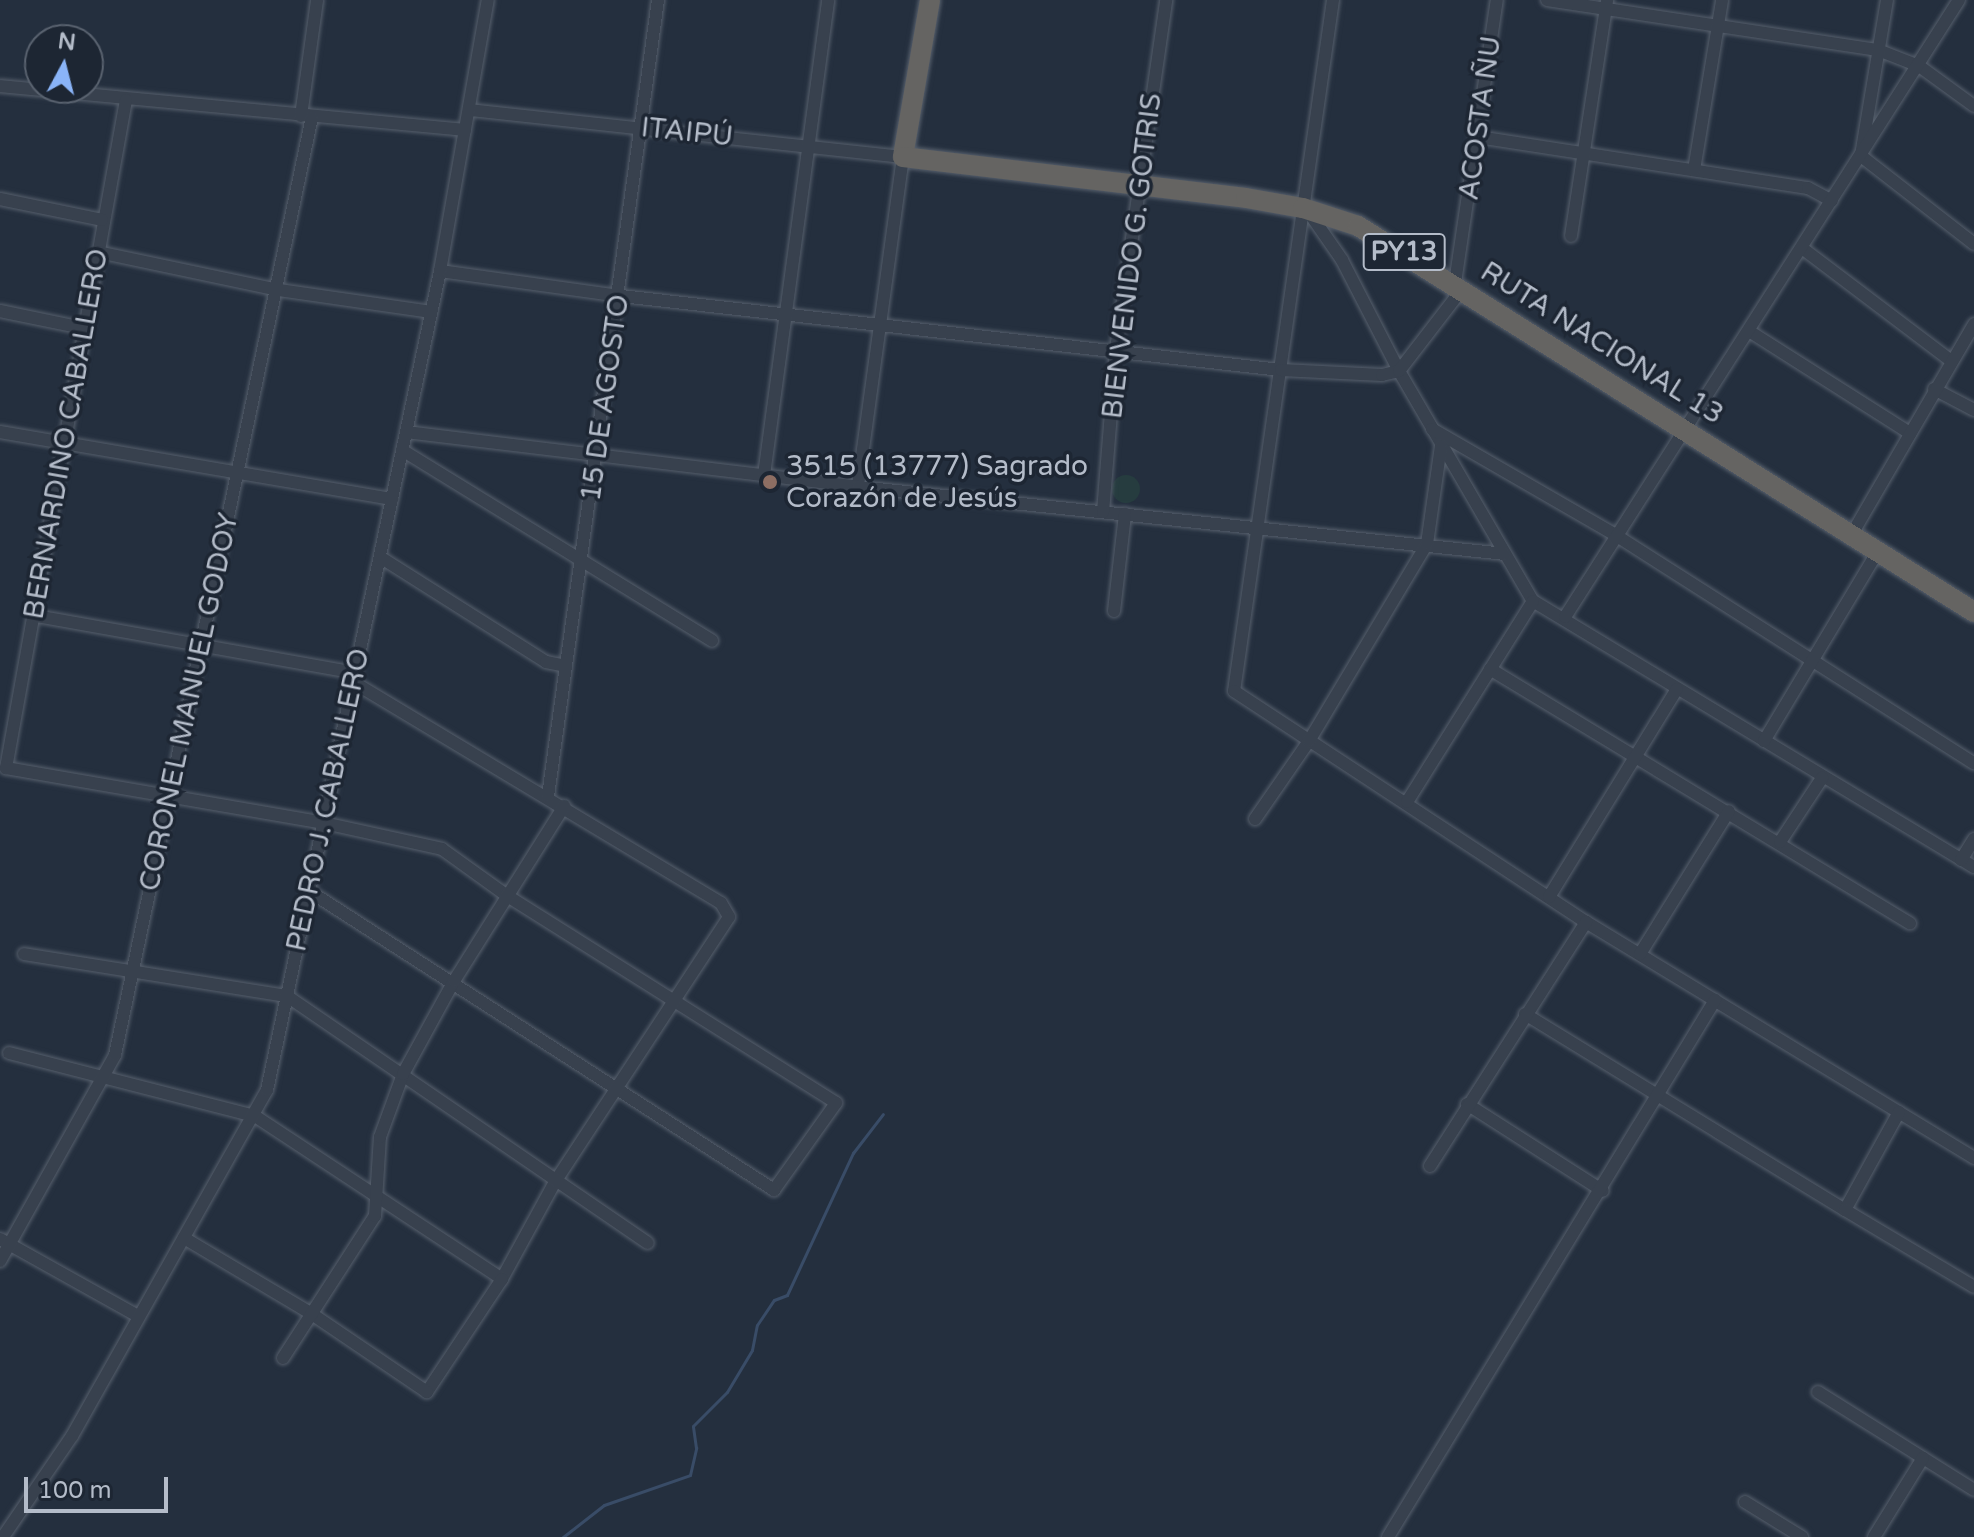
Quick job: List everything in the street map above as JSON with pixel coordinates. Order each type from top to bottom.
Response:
[{"type":"highway","points":[[903,157],[930,0]]},
{"type":"highway","name":"RUTA NACIONAL 13","points":[[903,157],[1138,183],[1305,208],[1358,226],[1459,286],[1974,612]]},
{"type":"street","name":"CORONEL MANUEL GODOY","points":[[0,1261],[5,1242],[107,1075],[134,971],[236,474],[279,290],[306,117],[317,0]]},
{"type":"street","name":"PEDRO J. CABALLERO","points":[[4,1529],[72,1436],[267,1090],[440,271],[488,0]]},
{"type":"street","name":"15 DE AGOSTO","points":[[548,796],[621,296],[658,0]]},
{"type":"street","points":[[764,475],[828,0]]},
{"type":"street","name":"BIENVENIDO G. GOTRIS","points":[[1103,512],[1116,349],[1166,0]]},
{"type":"street","points":[[1333,0],[1234,691],[1586,922],[1974,1158]]},
{"type":"street","name":"ACOSTA ÑU","points":[[1399,371],[1459,286],[1497,0]]},
{"type":"street","points":[[1547,0],[1606,4],[1878,50],[1919,66],[1974,106]]},
{"type":"street","points":[[1694,170],[1722,0]]},
{"type":"street","points":[[1861,156],[1887,0]]},
{"type":"street","points":[[1565,617],[1959,0]]},
{"type":"street","points":[[1571,236],[1588,153],[1606,4]]},
{"type":"street","points":[[0,86],[465,130]]},
{"type":"street","name":"BERNARDINO CABALLERO","points":[[126,100],[83,328],[36,616],[6,768],[170,796]]},
{"type":"street","name":"ITAIPÚ","points":[[470,110],[903,157]]},
{"type":"street","points":[[1478,137],[1808,188],[1832,201]]},
{"type":"street","points":[[1861,156],[1974,244]]},
{"type":"street","points":[[858,487],[903,157]]},
{"type":"street","points":[[0,199],[102,220]]},
{"type":"street","points":[[1305,208],[1342,260],[1441,446],[1533,601],[1565,617],[1822,778],[1974,867]]},
{"type":"street","points":[[1802,248],[1950,360]]},
{"type":"street","points":[[98,252],[279,290],[431,312]]},
{"type":"street","points":[[440,271],[621,296],[1116,349],[1281,370],[1382,375],[1399,371]]},
{"type":"street","points":[[0,311],[83,328]]},
{"type":"street","points":[[1852,534],[1950,360],[1974,324]]},
{"type":"street","points":[[1749,331],[1910,433]]},
{"type":"street","points":[[1934,389],[1974,410]]},
{"type":"street","points":[[1431,428],[1617,536],[1974,763]]},
{"type":"street","points":[[0,432],[392,499]]},
{"type":"street","points":[[406,432],[858,487],[1505,554]]},
{"type":"street","points":[[1255,819],[1309,741],[1427,544],[1441,446]]},
{"type":"street","points":[[402,450],[712,641]]},
{"type":"street","points":[[1114,611],[1125,514]]},
{"type":"street","points":[[1764,741],[1878,551]]},
{"type":"street","points":[[380,557],[546,662],[566,666]]},
{"type":"street","points":[[1407,802],[1533,601]]},
{"type":"street","points":[[36,616],[201,645],[354,678],[564,806],[725,910],[729,917],[555,1182],[502,1279],[427,1392],[312,1314],[184,1238]]},
{"type":"street","points":[[1490,669],[1637,754],[1910,923]]},
{"type":"street","points":[[1549,897],[1677,689]]},
{"type":"street","points":[[1780,842],[1822,778]]},
{"type":"street","points":[[170,796],[324,823],[442,849],[506,895],[836,1103],[774,1190],[454,981],[309,891]]},
{"type":"street","points":[[283,1358],[375,1216],[380,1137],[403,1074],[454,981],[564,806]]},
{"type":"street","points":[[1640,954],[1729,811]]},
{"type":"street","points":[[1961,860],[1974,839]]},
{"type":"street","points":[[1430,1166],[1586,922]]},
{"type":"street","points":[[24,954],[287,996],[648,1243]]},
{"type":"street","points":[[1388,1537],[1603,1191],[1715,1000]]},
{"type":"street","points":[[1525,1014],[1974,1287]]},
{"type":"street","points":[[9,1053],[107,1075],[255,1116],[502,1279]]},
{"type":"street","points":[[1467,1104],[1603,1191]]},
{"type":"street","points":[[1845,1210],[1899,1112]]},
{"type":"street","points":[[5,1242],[138,1316]]},
{"type":"street","points":[[1818,1392],[1974,1490]]},
{"type":"street","points":[[1874,1537],[1923,1458]]},
{"type":"street","points":[[1745,1502],[1802,1537]]},
{"type":"green space","points":[[1126,475],[1136,479],[1140,489],[1136,499],[1126,503],[1116,499],[1112,489],[1116,479]]},
{"type":"waterway","points":[[563,1537],[604,1505],[690,1475],[696,1448],[693,1426],[727,1392],[752,1350],[757,1325],[774,1300],[787,1295],[853,1153],[883,1114]]},
{"type":"place","name":"3515 (13777) Sagrado Corazón de Jesús","points":[[770,482]]}]
